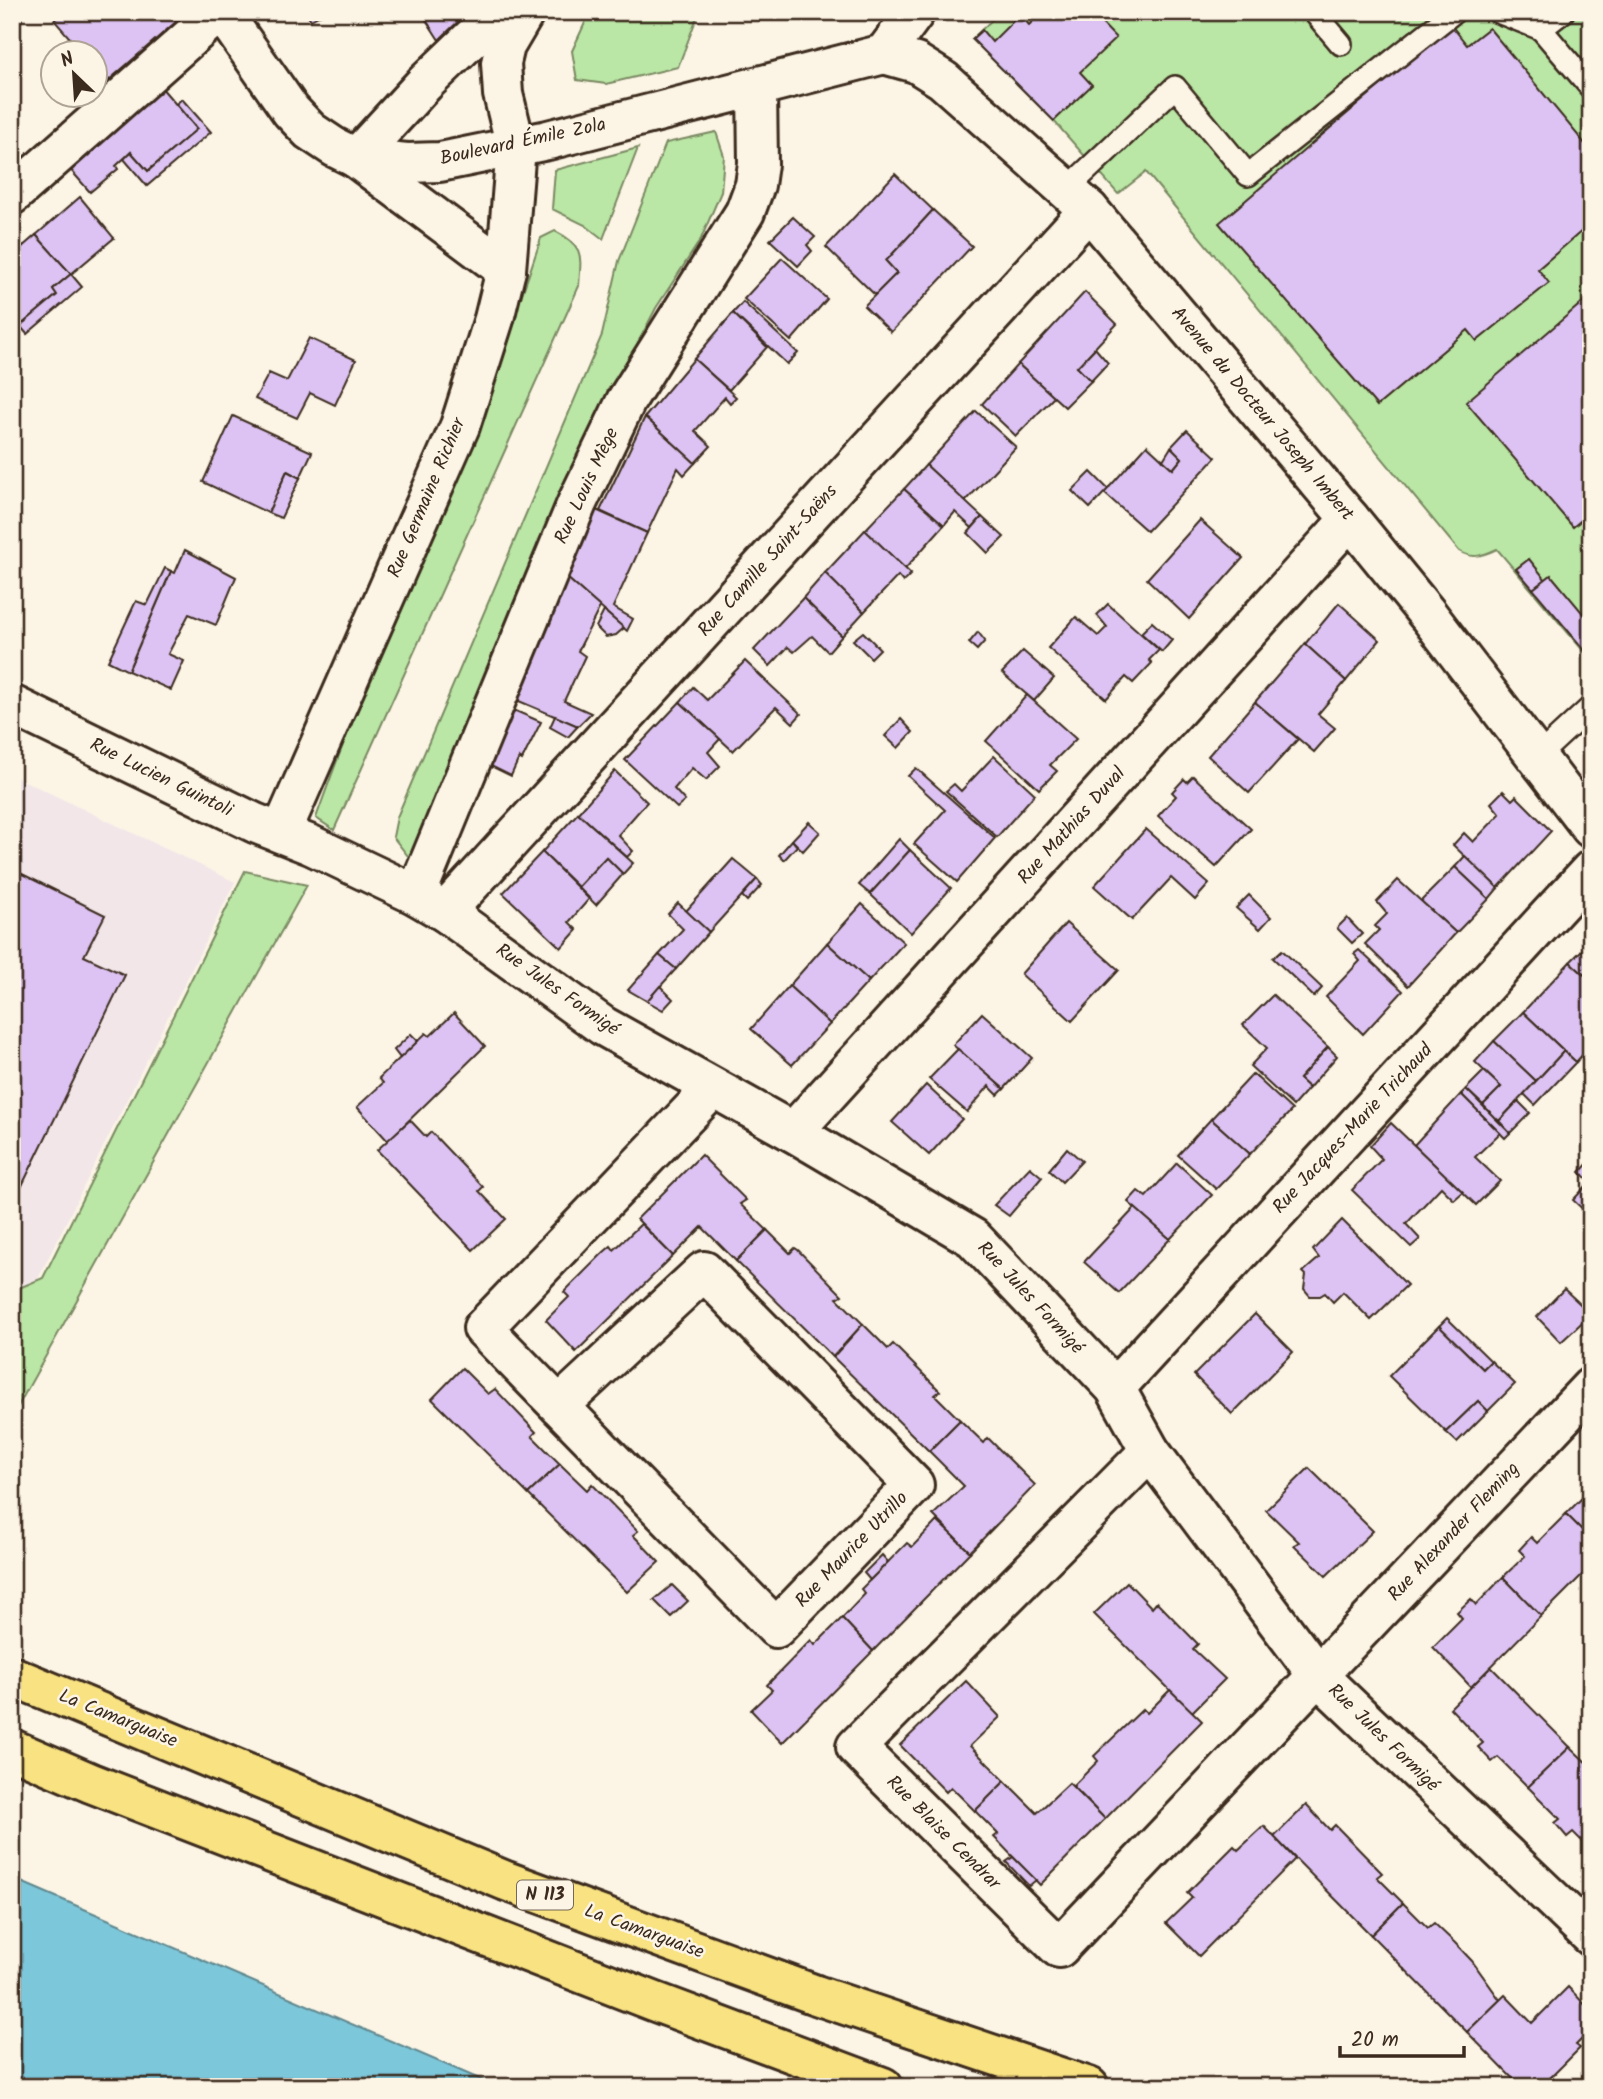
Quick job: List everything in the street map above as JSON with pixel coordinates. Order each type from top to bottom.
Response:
[{"type":"highway","name":"La Camarguaise","points":[[12,1676],[506,1881],[816,1995],[1089,2087]]},
{"type":"highway","points":[[12,1749],[91,1783],[883,2087]]},
{"type":"street","name":"Boulevard Émile Zola","points":[[220,12],[292,111],[310,131],[334,148],[356,158],[407,163],[440,162],[516,147],[884,54]]},
{"type":"street","points":[[12,195],[220,12]]},
{"type":"street","points":[[499,12],[425,83],[356,158],[506,270]]},
{"type":"street","name":"Rue Germaine Richier","points":[[296,839],[460,426],[494,319],[506,270],[516,147],[503,94],[501,63],[505,46],[525,12]]},
{"type":"street","points":[[884,54],[915,12]]},
{"type":"street","name":"Avenue du Docteur Joseph Imbert","points":[[884,54],[916,63],[943,80],[1078,200],[1350,519],[1591,828]]},
{"type":"street","name":"Rue Louis Mège","points":[[431,903],[577,503],[626,401],[745,212],[755,185],[758,164],[757,87]]},
{"type":"street","name":"Rue Camille Saint-Saëns","points":[[431,903],[1078,200]]},
{"type":"street","name":"Rue Mathias Duval","points":[[793,1132],[1350,519]]},
{"type":"street","name":"Rue Lucien Guintoli","points":[[12,705],[255,824],[296,839]]},
{"type":"street","name":"Rue Jules Formigé","points":[[296,839],[431,903],[603,1026],[793,1132],[973,1238],[1115,1388],[1150,1451],[1318,1676],[1591,1936]]},
{"type":"street","name":"Rue Jacques-Marie Trichaud","points":[[1115,1388],[1591,870]]},
{"type":"street","name":"Rue Maurice Utrillo","points":[[559,1406],[704,1271],[914,1485],[776,1628],[559,1406],[483,1328],[713,1088]]},
{"type":"street","name":"Rue Alexander Fleming","points":[[1318,1676],[1591,1388]]},
{"type":"street","name":"Rue Blaise Cendrar","points":[[1150,1451],[856,1747],[1059,1948],[1318,1676]]},
{"type":"lane","points":[[1314,12],[1341,44]]},
{"type":"lane","points":[[1078,200],[1175,87],[1248,175],[1454,12]]},
{"type":"lane","points":[[1497,12],[1541,29],[1591,88]]},
{"type":"lane","points":[[1541,29],[1563,12]]},
{"type":"lane","points":[[1537,757],[1591,707]]},
{"type":"shaded area","points":[[12,775],[235,882],[12,1331]]},
{"type":"green space","points":[[590,12],[699,12],[678,67],[606,84],[577,80],[572,51]]},
{"type":"green space","points":[[1000,12],[1591,12],[1591,660],[1497,549],[1474,556],[1459,551],[1146,172],[1118,194],[1053,120],[972,39]]},
{"type":"green space","points":[[716,132],[724,156],[721,192],[701,239],[656,308],[613,391],[418,857],[408,856],[393,837],[397,817],[602,335],[619,261],[666,143]]},
{"type":"green space","points":[[638,148],[603,239],[585,225],[552,209],[555,170]]},
{"type":"green space","points":[[555,231],[572,242],[579,253],[579,286],[334,830],[316,818],[371,673],[489,385],[541,238]]},
{"type":"green space","points":[[245,871],[307,885],[12,1417],[12,1291],[43,1278]]},
{"type":"water","points":[[12,1878],[498,2087],[12,2087]]},
{"type":"building","points":[[12,12],[22,20],[12,28]]},
{"type":"building","points":[[64,12],[170,12],[176,22],[108,81],[108,38],[70,38],[54,20]]},
{"type":"building","points":[[306,12],[325,12],[311,20]]},
{"type":"building","points":[[421,12],[468,12],[439,40]]},
{"type":"building","points":[[1042,12],[1091,12],[1116,38],[1080,72],[1092,85],[1054,121],[972,39],[982,30],[992,42],[1020,14],[1029,25]]},
{"type":"building","points":[[1451,25],[1467,45],[1489,28],[1591,151],[1591,223],[1538,269],[1549,283],[1477,341],[1468,330],[1377,406],[1219,223]]},
{"type":"building","points":[[161,87],[197,129],[148,171],[131,152],[116,166],[118,169],[90,192],[69,168]]},
{"type":"building","points":[[182,99],[211,132],[147,186],[124,159],[131,152],[148,171],[197,129],[176,104]]},
{"type":"building","points":[[895,174],[933,210],[886,261],[897,273],[875,295],[826,247]]},
{"type":"building","points":[[80,197],[114,238],[71,274],[36,235]]},
{"type":"building","points":[[933,210],[972,246],[891,332],[864,306],[897,273],[886,261]]},
{"type":"building","points":[[793,217],[815,237],[807,245],[812,251],[798,266],[770,240]]},
{"type":"building","points":[[36,235],[71,274],[53,289],[57,295],[20,326],[12,316],[12,253]]},
{"type":"building","points":[[782,258],[827,299],[791,341],[744,299]]},
{"type":"building","points":[[71,274],[82,287],[27,334],[20,326],[57,295],[53,289]]},
{"type":"building","points":[[1085,292],[1117,324],[1077,367],[1091,381],[1065,407],[1018,364]]},
{"type":"building","points":[[1591,295],[1591,512],[1573,527],[1466,402]]},
{"type":"building","points":[[743,302],[798,353],[787,364],[733,313]]},
{"type":"building","points":[[733,313],[767,347],[729,390],[694,359]]},
{"type":"building","points":[[309,338],[356,360],[335,405],[310,393],[297,418],[255,399],[269,373],[287,381]]},
{"type":"building","points":[[1095,348],[1108,363],[1091,381],[1077,367]]},
{"type":"building","points":[[694,359],[736,397],[730,403],[725,397],[695,431],[711,446],[695,463],[645,417]]},
{"type":"building","points":[[1018,364],[1054,397],[1016,436],[982,404]]},
{"type":"building","points":[[976,411],[1016,447],[965,502],[926,465]]},
{"type":"building","points":[[233,416],[312,452],[300,478],[287,471],[268,513],[203,482]]},
{"type":"building","points":[[645,417],[695,463],[684,475],[678,468],[647,533],[600,511]]},
{"type":"building","points":[[1187,430],[1216,457],[1147,531],[1104,493],[1147,445],[1173,469],[1182,458],[1171,447]]},
{"type":"building","points":[[1171,447],[1182,458],[1173,469],[1163,460]]},
{"type":"building","points":[[926,465],[982,517],[972,528],[955,512],[944,525],[904,489]]},
{"type":"building","points":[[287,471],[300,478],[281,518],[268,513]]},
{"type":"building","points":[[1091,472],[1108,489],[1090,508],[1072,491]]},
{"type":"building","points":[[904,489],[944,525],[905,569],[865,530]]},
{"type":"building","points":[[596,510],[647,533],[613,607],[633,619],[627,631],[567,578]]},
{"type":"building","points":[[982,517],[1004,537],[988,553],[968,533]]},
{"type":"building","points":[[1200,520],[1243,558],[1189,619],[1147,579]]},
{"type":"building","points":[[865,530],[911,574],[903,582],[898,576],[864,612],[825,573]]},
{"type":"building","points":[[185,550],[236,577],[216,625],[189,614],[168,654],[184,661],[171,690],[128,671],[171,571],[175,573]]},
{"type":"building","points":[[1529,559],[1546,580],[1533,589],[1516,569]]},
{"type":"building","points":[[165,568],[171,571],[128,671],[108,661],[136,601],[147,605]]},
{"type":"building","points":[[825,573],[864,612],[842,636],[803,598]]},
{"type":"building","points":[[1551,575],[1591,623],[1591,658],[1533,589]]},
{"type":"building","points":[[567,578],[600,607],[578,651],[585,656],[564,701],[591,713],[578,726],[514,699]]},
{"type":"building","points":[[803,598],[842,636],[828,652],[812,636],[794,652],[788,647],[770,666],[754,650]]},
{"type":"building","points":[[1339,603],[1380,640],[1346,681],[1305,644]]},
{"type":"building","points":[[1108,604],[1159,650],[1149,660],[1152,663],[1133,683],[1126,677],[1106,699],[1048,648],[1076,617],[1098,636],[1107,627],[1097,615]]},
{"type":"building","points":[[604,611],[624,628],[616,635],[606,637],[596,627]]},
{"type":"building","points":[[1152,622],[1172,640],[1162,652],[1141,633]]},
{"type":"building","points":[[863,632],[880,649],[871,658],[853,640]]},
{"type":"building","points":[[978,632],[985,641],[977,650],[969,643]]},
{"type":"building","points":[[1305,644],[1346,681],[1318,714],[1335,728],[1314,752],[1255,702]]},
{"type":"building","points":[[1023,651],[1054,678],[1034,701],[1002,673]]},
{"type":"building","points":[[745,661],[801,714],[793,723],[776,707],[733,751],[680,702],[693,687],[707,700]]},
{"type":"building","points":[[1027,695],[1076,739],[1050,765],[1057,771],[1039,789],[986,741]]},
{"type":"building","points":[[680,702],[720,739],[708,752],[720,766],[706,780],[692,768],[674,789],[685,801],[677,808],[625,760]]},
{"type":"building","points":[[1255,702],[1298,739],[1249,793],[1208,756]]},
{"type":"building","points":[[509,708],[541,722],[511,776],[491,766],[486,777],[480,774]]},
{"type":"building","points":[[555,716],[578,726],[568,737],[550,727]]},
{"type":"building","points":[[901,719],[913,732],[898,748],[885,736]]},
{"type":"building","points":[[994,756],[1035,794],[997,837],[946,791],[954,784],[961,791]]},
{"type":"building","points":[[916,768],[995,838],[957,882],[914,844],[945,810],[908,776]]},
{"type":"building","points":[[615,771],[647,802],[618,835],[633,851],[627,857],[578,813]]},
{"type":"building","points":[[1193,776],[1251,829],[1216,867],[1158,816],[1176,796],[1172,792],[1184,779],[1187,782]]},
{"type":"building","points":[[1503,791],[1512,800],[1516,796],[1551,831],[1498,888],[1453,845],[1464,833],[1473,842],[1500,814],[1491,803]]},
{"type":"building","points":[[578,813],[633,863],[623,874],[606,857],[578,887],[542,852]]},
{"type":"building","points":[[809,822],[820,832],[803,851],[792,840]]},
{"type":"building","points":[[1146,829],[1209,884],[1195,900],[1171,878],[1132,920],[1094,886]]},
{"type":"building","points":[[899,839],[910,850],[870,894],[859,885]]},
{"type":"building","points":[[792,840],[797,846],[784,860],[779,855]]},
{"type":"building","points":[[910,850],[951,888],[911,933],[870,894]]},
{"type":"building","points":[[542,852],[589,899],[569,922],[577,930],[561,948],[503,893]]},
{"type":"building","points":[[1465,856],[1498,888],[1489,899],[1455,867]]},
{"type":"building","points":[[606,857],[623,874],[596,905],[578,887]]},
{"type":"building","points":[[733,859],[757,879],[709,932],[686,911]]},
{"type":"building","points":[[1455,867],[1489,899],[1456,933],[1421,901]]},
{"type":"building","points":[[12,869],[105,915],[84,956],[125,975],[12,1206]]},
{"type":"building","points":[[757,879],[762,885],[747,901],[742,896]]},
{"type":"building","points":[[1398,880],[1456,933],[1408,986],[1365,944],[1379,930],[1375,926],[1387,914],[1377,902]]},
{"type":"building","points":[[1249,895],[1271,917],[1260,929],[1236,908]]},
{"type":"building","points":[[678,903],[709,932],[676,969],[659,955],[683,929],[668,914]]},
{"type":"building","points":[[862,904],[904,943],[869,981],[827,943]]},
{"type":"building","points":[[1347,918],[1362,934],[1352,943],[1337,928]]},
{"type":"building","points":[[1066,923],[1119,970],[1072,1021],[1021,974]]},
{"type":"building","points":[[1591,941],[1591,981],[1570,962]]},
{"type":"building","points":[[827,943],[869,981],[830,1024],[789,986]]},
{"type":"building","points":[[1282,950],[1322,988],[1314,997],[1273,958]]},
{"type":"building","points":[[1359,950],[1403,991],[1363,1034],[1326,997],[1360,961],[1354,954]]},
{"type":"building","points":[[659,955],[676,969],[647,1001],[628,990]]},
{"type":"building","points":[[1570,962],[1591,981],[1591,1056],[1586,1051],[1576,1062],[1523,1012]]},
{"type":"building","points":[[660,986],[673,999],[663,1010],[647,1001]]},
{"type":"building","points":[[789,986],[830,1024],[792,1065],[751,1029]]},
{"type":"building","points":[[1273,995],[1328,1047],[1299,1079],[1309,1088],[1293,1106],[1250,1066],[1267,1048],[1243,1025]]},
{"type":"building","points":[[1523,1012],[1564,1051],[1536,1081],[1494,1041]]},
{"type":"building","points":[[454,1013],[485,1046],[388,1141],[357,1107],[383,1083],[379,1078],[426,1033],[430,1036]]},
{"type":"building","points":[[982,1013],[1032,1058],[1004,1089],[953,1045]]},
{"type":"building","points":[[411,1034],[418,1041],[400,1058],[394,1050]]},
{"type":"building","points":[[1494,1041],[1536,1081],[1499,1121],[1483,1105],[1501,1087],[1475,1062]]},
{"type":"building","points":[[1328,1047],[1337,1056],[1309,1088],[1299,1079]]},
{"type":"building","points":[[958,1049],[1004,1089],[998,1095],[989,1086],[967,1112],[929,1079]]},
{"type":"building","points":[[1564,1051],[1576,1062],[1535,1105],[1524,1094]]},
{"type":"building","points":[[1484,1071],[1501,1087],[1483,1105],[1466,1089]]},
{"type":"building","points":[[1253,1074],[1292,1110],[1250,1154],[1211,1119]]},
{"type":"building","points":[[926,1085],[962,1119],[929,1155],[892,1122]]},
{"type":"building","points":[[1466,1089],[1510,1133],[1505,1138],[1461,1094]]},
{"type":"building","points":[[1461,1094],[1500,1133],[1475,1157],[1500,1181],[1476,1205],[1414,1145]]},
{"type":"building","points":[[1518,1101],[1530,1113],[1510,1133],[1499,1121]]},
{"type":"building","points":[[1211,1119],[1250,1154],[1216,1189],[1178,1155]]},
{"type":"building","points":[[410,1120],[426,1137],[431,1132],[483,1187],[479,1191],[506,1219],[473,1250],[377,1150]]},
{"type":"building","points":[[1391,1123],[1463,1192],[1454,1200],[1441,1187],[1406,1224],[1420,1239],[1411,1247],[1352,1190],[1382,1159],[1370,1146]]},
{"type":"building","points":[[1067,1148],[1082,1161],[1062,1182],[1049,1170]]},
{"type":"building","points":[[701,1155],[746,1200],[740,1204],[767,1230],[736,1261],[702,1227],[673,1256],[637,1219]]},
{"type":"building","points":[[1591,1160],[1591,1217],[1573,1200],[1590,1182],[1580,1172]]},
{"type":"building","points":[[1177,1163],[1212,1195],[1170,1239],[1128,1202],[1138,1191],[1146,1197]]},
{"type":"building","points":[[1030,1167],[1042,1177],[1009,1216],[994,1205]]},
{"type":"building","points":[[1135,1208],[1170,1239],[1119,1293],[1084,1262]]},
{"type":"building","points":[[1342,1220],[1407,1285],[1371,1320],[1343,1292],[1333,1302],[1325,1293],[1310,1296],[1304,1289],[1306,1275],[1303,1272],[1319,1258],[1313,1250]]},
{"type":"building","points":[[641,1224],[673,1256],[576,1352],[546,1320],[569,1297],[564,1292],[604,1252],[611,1246],[614,1250]]},
{"type":"building","points":[[767,1230],[790,1253],[795,1248],[798,1250],[842,1295],[837,1298],[863,1324],[833,1357],[736,1261]]},
{"type":"building","points":[[1564,1289],[1591,1314],[1561,1342],[1537,1317]]},
{"type":"building","points":[[1255,1314],[1293,1352],[1232,1414],[1194,1375]]},
{"type":"building","points":[[1447,1318],[1491,1361],[1483,1369],[1439,1326]]},
{"type":"building","points":[[863,1324],[888,1349],[893,1344],[940,1391],[935,1395],[960,1420],[929,1451],[833,1357]]},
{"type":"building","points":[[1439,1326],[1483,1369],[1491,1361],[1515,1384],[1488,1411],[1478,1401],[1446,1432],[1389,1376]]},
{"type":"building","points":[[462,1368],[488,1394],[495,1389],[536,1432],[532,1436],[560,1464],[528,1494],[432,1399]]},
{"type":"building","points":[[1478,1401],[1488,1411],[1457,1442],[1446,1432]]},
{"type":"building","points":[[960,1420],[984,1443],[988,1438],[1035,1485],[970,1552],[933,1515],[964,1486],[929,1451]]},
{"type":"building","points":[[560,1464],[587,1490],[592,1484],[638,1531],[633,1535],[659,1562],[627,1592],[528,1494]]},
{"type":"building","points":[[1309,1468],[1373,1531],[1326,1576],[1294,1545],[1299,1542],[1266,1510]]},
{"type":"building","points":[[1591,1489],[1591,1539],[1566,1514]]},
{"type":"building","points":[[1566,1514],[1591,1539],[1591,1566],[1541,1616],[1503,1577],[1525,1556],[1519,1550],[1531,1537],[1537,1543]]},
{"type":"building","points":[[937,1521],[970,1552],[873,1651],[842,1618],[865,1594],[861,1589],[907,1543],[912,1547]]},
{"type":"building","points":[[882,1555],[888,1562],[870,1580],[864,1573]]},
{"type":"building","points":[[1503,1577],[1541,1616],[1471,1687],[1433,1647],[1462,1618],[1457,1612],[1471,1599],[1476,1605]]},
{"type":"building","points":[[1127,1582],[1152,1608],[1157,1602],[1198,1644],[1193,1649],[1225,1679],[1192,1712],[1094,1614]]},
{"type":"building","points":[[672,1585],[688,1601],[671,1617],[654,1600]]},
{"type":"building","points":[[842,1618],[873,1651],[782,1743],[751,1710],[772,1690],[767,1685],[811,1640],[815,1645]]},
{"type":"building","points":[[1491,1667],[1570,1747],[1528,1787],[1498,1757],[1492,1762],[1478,1747],[1483,1743],[1450,1708]]},
{"type":"building","points":[[966,1681],[1000,1717],[970,1746],[1005,1781],[975,1811],[951,1787],[946,1792],[900,1745]]},
{"type":"building","points":[[1170,1690],[1202,1721],[1105,1819],[1073,1786],[1098,1761],[1094,1756],[1143,1709],[1147,1713]]},
{"type":"building","points":[[1570,1747],[1591,1767],[1591,1850],[1573,1832],[1567,1837],[1555,1823],[1560,1819],[1528,1787]]},
{"type":"building","points":[[1005,1781],[1037,1813],[1069,1783],[1105,1819],[1040,1885],[994,1837],[998,1834],[975,1811]]},
{"type":"building","points":[[1306,1805],[1330,1830],[1335,1825],[1382,1873],[1377,1877],[1403,1903],[1371,1935],[1274,1837]]},
{"type":"building","points":[[1264,1826],[1295,1859],[1199,1956],[1166,1923],[1192,1898],[1187,1893],[1234,1846],[1238,1850]]},
{"type":"building","points":[[1013,1857],[1036,1880],[1029,1886],[1006,1862]]},
{"type":"building","points":[[1403,1903],[1428,1928],[1434,1923],[1455,1943],[1472,1961],[1500,2000],[1467,2032],[1371,1935]]},
{"type":"building","points":[[1568,1987],[1591,2011],[1591,2030],[1576,2045],[1580,2048],[1541,2087],[1521,2087],[1467,2032],[1505,1995],[1532,2023]]}]
